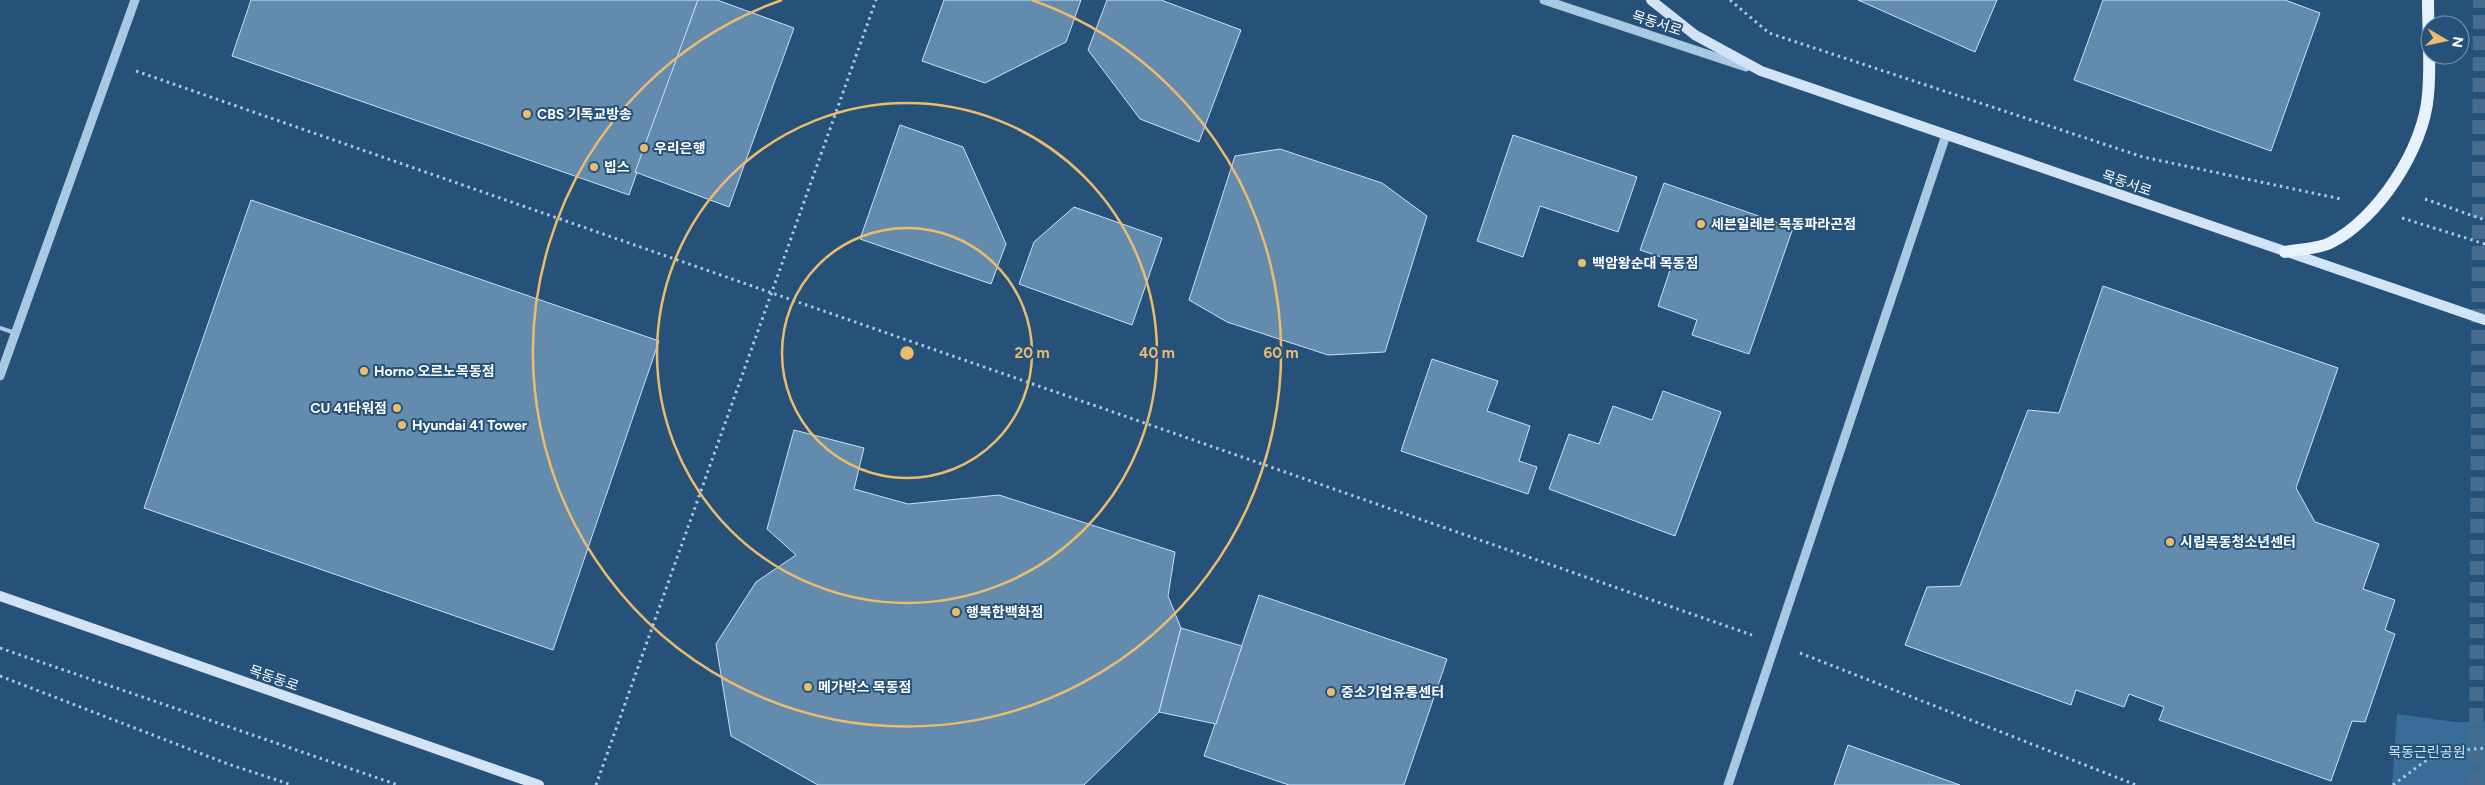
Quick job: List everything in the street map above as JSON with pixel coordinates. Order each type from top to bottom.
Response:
[{"type":"main road","name":"목동서로","points":[[1651,0],[1695,35],[1761,71],[2485,320]]},
{"type":"main road","points":[[2285,252],[2330,244],[2355,226],[2390,190],[2415,148],[2428,97],[2428,0]]},
{"type":"main road","name":"목동동로","points":[[0,596],[539,785]]},
{"type":"street","points":[[0,376],[135,0]]},
{"type":"street","name":"목동서로","points":[[1544,0],[1761,71]]},
{"type":"street","points":[[1728,785],[1946,135]]},
{"type":"lane","points":[[0,328],[15,333]]},
{"type":"path","points":[[596,785],[876,0]]},
{"type":"path","points":[[1730,0],[1769,33],[2142,158],[2342,200],[2485,244]]},
{"type":"path","points":[[112,62],[1775,643],[2136,785]]},
{"type":"path","points":[[2425,199],[2485,220]]},
{"type":"path","points":[[0,648],[398,785]]},
{"type":"path","points":[[0,676],[228,764],[292,785]]},
{"type":"path","points":[[2393,785],[2424,762],[2445,752],[2485,748]]},
{"type":"green space","name":"목동근린공원","points":[[2397,714],[2455,722],[2485,722],[2485,785],[2392,785]]},
{"type":"building","name":"CBS 기독교방송","points":[[251,0],[698,0],[629,195],[232,56]]},
{"type":"building","points":[[698,0],[717,0],[794,28],[729,207],[635,172]]},
{"type":"building","points":[[944,0],[1081,0],[1066,42],[985,83],[922,61]]},
{"type":"building","points":[[1107,0],[1161,0],[1241,30],[1199,142],[1140,119],[1088,50]]},
{"type":"building","points":[[1858,0],[1997,0],[1975,52]]},
{"type":"building","points":[[2103,0],[2285,0],[2320,13],[2271,151],[2074,80]]},
{"type":"building","points":[[900,125],[963,147],[1006,244],[991,284],[860,239]]},
{"type":"building","points":[[1513,135],[1637,177],[1618,232],[1540,206],[1523,257],[1477,241]]},
{"type":"building","points":[[1280,149],[1382,183],[1427,216],[1385,352],[1328,355],[1227,322],[1189,300],[1235,156]]},
{"type":"building","points":[[1664,183],[1793,228],[1749,354],[1692,335],[1697,320],[1658,306],[1673,261],[1640,250]]},
{"type":"building","name":"Hyundai 41 Tower","points":[[251,200],[659,341],[553,650],[144,508]]},
{"type":"building","points":[[1074,207],[1162,238],[1132,325],[1019,284],[1034,242]]},
{"type":"building","points":[[2103,286],[2338,368],[2296,488],[2315,522],[2379,544],[2363,589],[2395,600],[2385,630],[2395,634],[2365,722],[2352,721],[2331,781],[2159,720],[2164,707],[2129,694],[2124,707],[2076,690],[2071,705],[1905,645],[1927,587],[1960,586],[2028,410],[2059,413]]},
{"type":"building","points":[[1432,359],[1498,381],[1487,411],[1530,426],[1519,461],[1537,467],[1528,494],[1401,451]]},
{"type":"building","points":[[1663,391],[1721,412],[1675,536],[1549,489],[1569,434],[1599,444],[1613,406],[1652,420]]},
{"type":"building","name":"행복한백화점","points":[[794,430],[864,448],[854,489],[908,504],[999,495],[1175,552],[1168,596],[1181,628],[1159,712],[1084,785],[818,785],[731,736],[716,644],[756,582],[796,555],[767,529]]},
{"type":"building","name":"중소기업유통센터","points":[[1259,595],[1447,659],[1404,785],[1289,785],[1204,756]]},
{"type":"building","points":[[1181,628],[1242,646],[1216,724],[1159,712]]},
{"type":"building","points":[[1848,745],[1960,785],[1834,785]]},
{"type":"tunnel","points":[[2476,785],[2480,0]]},
{"type":"place","name":"CBS 기독교방송","points":[[527,114]]},
{"type":"place","name":"우리은행","points":[[644,148]]},
{"type":"place","name":"빕스","points":[[594,167]]},
{"type":"place","name":"세븐일레븐 목동파라곤점","points":[[1701,224]]},
{"type":"place","name":"백암왕순대 목동점","points":[[1582,263]]},
{"type":"place","name":"Horno 오르노목동점","points":[[364,371]]},
{"type":"place","name":"CU 41타워점","points":[[397,408]]},
{"type":"place","name":"Hyundai 41 Tower","points":[[402,425]]},
{"type":"place","name":"시립목동청소년센터","points":[[2170,542]]},
{"type":"place","name":"행복한백화점","points":[[956,612]]},
{"type":"place","name":"메가박스 목동점","points":[[808,687]]},
{"type":"place","name":"중소기업유통센터","points":[[1331,692]]}]
